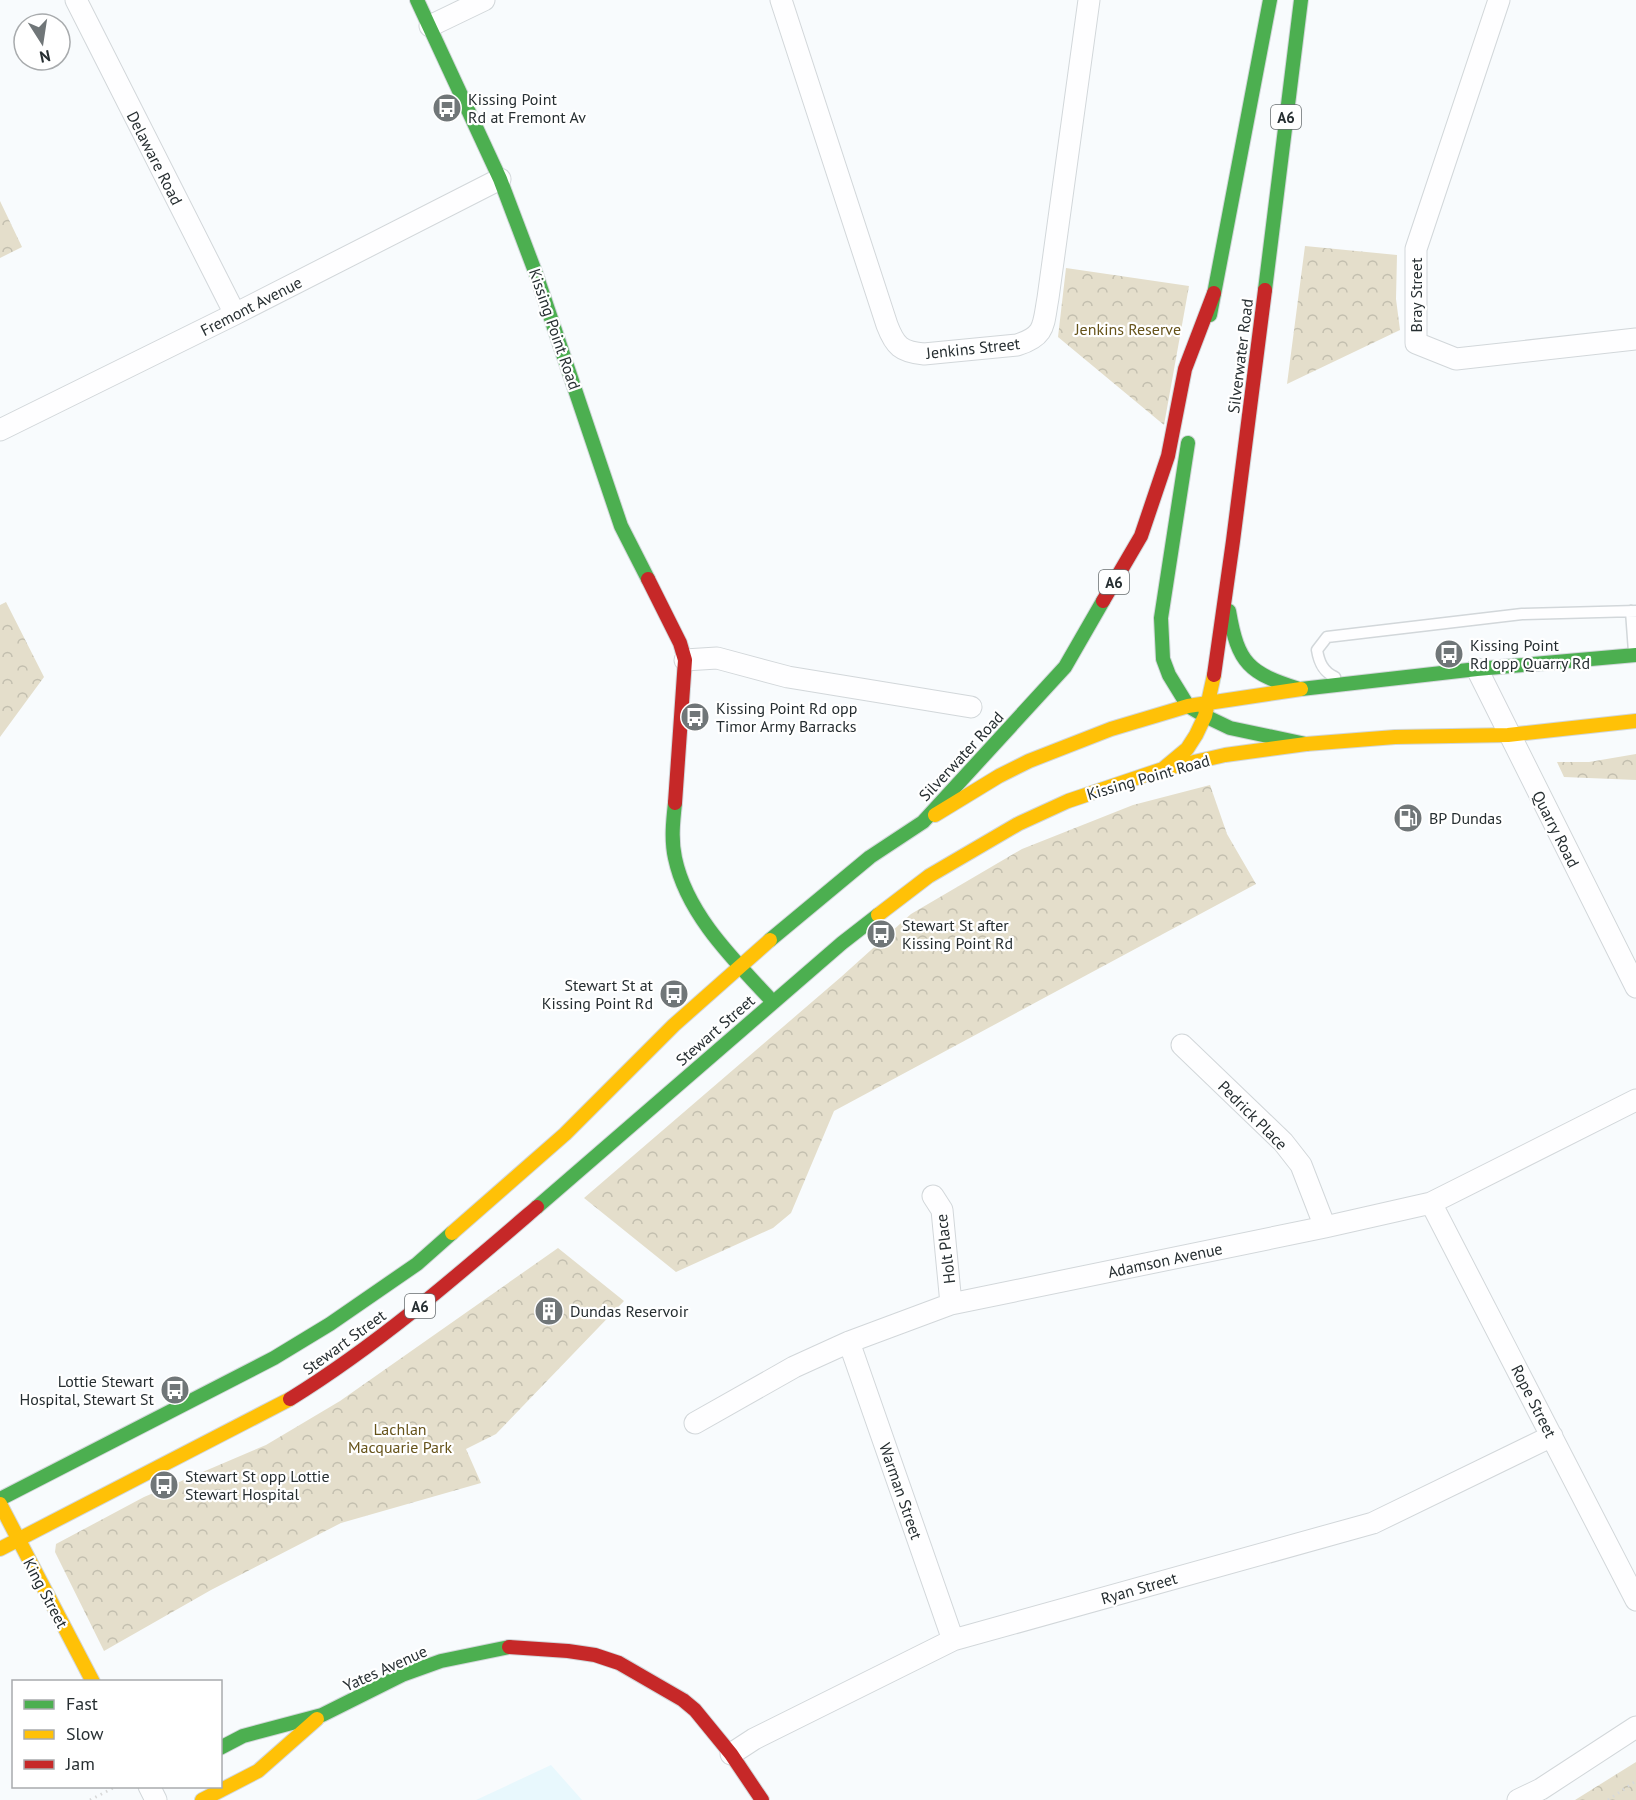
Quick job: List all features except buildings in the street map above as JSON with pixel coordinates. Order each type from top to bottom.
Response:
[{"type":"main road","name":"Kissing Point Road","points":[[417,0],[500,179],[540,285],[621,526],[672,624],[685,660],[674,857],[683,883],[696,909],[740,965],[773,1002],[842,943],[929,876],[1018,824],[1068,801],[1163,769],[1226,755],[1306,744],[1428,736],[1508,735],[1636,721]]},
{"type":"main road","name":"Silverwater Road","points":[[1202,362],[1270,0]]},
{"type":"main road","name":"Silverwater Road","points":[[1163,769],[1187,748],[1196,735],[1207,709],[1233,541],[1301,0]]},
{"type":"main road","name":"Silverwater Road","points":[[923,822],[1065,667],[1141,536],[1168,456],[1185,369],[1214,293]]},
{"type":"main road","points":[[1188,706],[1169,675],[1163,659],[1161,618],[1190,430]]},
{"type":"main road","points":[[1225,585],[1232,633],[1239,653],[1258,675],[1299,689]]},
{"type":"main road","points":[[923,822],[999,776],[1029,761],[1111,729],[1188,706],[1207,709],[1299,689],[1477,669],[1635,655]]},
{"type":"main road","points":[[1207,709],[1230,728],[1306,744]]},
{"type":"main road","name":"A6","points":[[740,965],[870,857],[923,822]]},
{"type":"main road","name":"Stewart Street","points":[[0,1499],[274,1358],[379,1291],[439,1246],[566,1134],[674,1025],[740,965]]},
{"type":"main road","name":"Stewart Street","points":[[0,1549],[280,1405],[327,1376],[446,1285],[773,1002]]},
{"type":"main road","name":"King Street","points":[[0,1504],[92,1680]]},
{"type":"main road","name":"Yates Avenue","points":[[222,1747],[243,1736],[321,1715],[402,1675],[441,1661],[505,1647],[568,1651],[595,1655],[619,1664],[695,1710],[731,1754],[762,1800]]},
{"type":"main road","name":"Yates Avenue","points":[[202,1800],[258,1771],[321,1715]]},
{"type":"street","name":"Delaware Road","points":[[76,0],[235,314]]},
{"type":"street","points":[[430,26],[484,0]]},
{"type":"street","name":"Jenkins Street","points":[[782,0],[893,341],[901,349],[910,353],[924,354],[1017,345],[1031,341],[1040,333],[1048,298],[1089,0]]},
{"type":"street","name":"Bray Street","points":[[1499,0],[1416,249],[1416,343],[1456,359],[1636,339]]},
{"type":"street","name":"Fremont Avenue","points":[[0,430],[500,179]]},
{"type":"street","points":[[685,660],[717,658],[788,677],[971,707]]},
{"type":"street","name":"Quarry Road","points":[[1477,669],[1636,987]]},
{"type":"street","name":"Pedrick Place","points":[[1182,1045],[1283,1142],[1301,1165],[1325,1227]]},
{"type":"street","name":"Adamson Avenue","points":[[695,1423],[794,1367],[849,1342],[951,1304],[1431,1203],[1636,1100]]},
{"type":"street","name":"Holt Place","points":[[933,1196],[942,1210],[951,1304]]},
{"type":"street","name":"Rope Street","points":[[1431,1203],[1636,1600]]},
{"type":"street","name":"Warman Street","points":[[849,1342],[952,1640]]},
{"type":"street","name":"Ryan Street","points":[[731,1754],[754,1739],[952,1640],[1373,1523],[1552,1436]]},
{"type":"street","points":[[1518,1800],[1541,1789],[1636,1727]]},
{"type":"lane","points":[[1351,683],[1329,675],[1319,662],[1317,650],[1327,637],[1522,614],[1633,611],[1635,655]]},
{"type":"path","points":[[1608,1800],[1636,1781]]},
{"type":"path","points":[[90,1800],[113,1788]]},
{"type":"shaded area","points":[[551,1765],[582,1800],[476,1800]]},
{"type":"green space","points":[[0,201],[22,247],[0,258]]},
{"type":"green space","points":[[1305,246],[1397,255],[1396,299],[1400,330],[1287,384]]},
{"type":"green space","name":"Jenkins Reserve","points":[[1066,268],[1189,286],[1164,425],[1058,337]]},
{"type":"green space","points":[[6,602],[44,677],[0,737],[0,605]]},
{"type":"green space","points":[[1636,754],[1636,780],[1564,777],[1557,762],[1589,762]]},
{"type":"green space","points":[[1210,785],[1227,834],[1256,884],[834,1111],[791,1213],[773,1228],[676,1272],[584,1198],[911,914],[1022,849],[1133,805]]},
{"type":"green space","name":"Lachlan Macquarie Park","points":[[558,1248],[624,1301],[496,1434],[466,1449],[481,1483],[341,1523],[211,1590],[104,1651],[55,1552],[56,1544],[144,1497],[266,1445],[340,1401]]},
{"type":"green space","points":[[1636,1762],[1636,1800],[1575,1800]]},
{"type":"traffic: fast","points":[[417,0],[500,179],[536,274],[621,526],[648,579]]},
{"type":"traffic: fast","points":[[1210,315],[1270,0]]},
{"type":"traffic: fast","points":[[1265,290],[1301,0]]},
{"type":"traffic: fast","points":[[1188,443],[1161,618],[1163,659],[1169,675],[1188,706],[1205,716],[1230,728],[1306,744]]},
{"type":"traffic: fast","points":[[770,940],[870,857],[923,822],[1065,667],[1103,601]]},
{"type":"traffic: fast","points":[[1229,611],[1237,643],[1249,664],[1268,678],[1299,689]]},
{"type":"traffic: fast","points":[[1301,689],[1477,669],[1636,655]]},
{"type":"traffic: fast","points":[[675,803],[673,831],[675,858],[690,899],[714,936],[773,1002]]},
{"type":"traffic: fast","points":[[537,1207],[842,943],[878,915]]},
{"type":"traffic: fast","points":[[0,1499],[274,1358],[330,1324],[417,1264],[452,1233]]},
{"type":"traffic: fast","points":[[222,1747],[243,1736],[322,1715],[402,1675],[441,1661],[509,1647]]},
{"type":"traffic: slow","points":[[878,915],[929,876],[1018,824],[1068,801],[1163,769],[1187,749],[1196,735],[1205,716],[1214,675]]},
{"type":"traffic: slow","points":[[935,815],[999,776],[1029,761],[1111,729],[1188,706],[1301,689]]},
{"type":"traffic: slow","points":[[1163,769],[1225,755],[1306,744],[1395,737],[1508,735],[1636,721]]},
{"type":"traffic: slow","points":[[452,1233],[565,1134],[674,1025],[770,940]]},
{"type":"traffic: slow","points":[[0,1549],[290,1399]]},
{"type":"traffic: slow","points":[[0,1504],[92,1680]]},
{"type":"traffic: slow","points":[[202,1800],[258,1771],[317,1719]]},
{"type":"traffic: jam","points":[[1214,675],[1265,290]]},
{"type":"traffic: jam","points":[[1103,601],[1141,536],[1168,456],[1185,369],[1214,293]]},
{"type":"traffic: jam","points":[[648,579],[680,643],[685,660],[675,803]]},
{"type":"traffic: jam","points":[[290,1399],[386,1332],[537,1207]]},
{"type":"traffic: jam","points":[[509,1647],[595,1655],[619,1663],[683,1700],[695,1710],[731,1754],[762,1800]]},
{"type":"place","name":"Kissing Point Rd at Fremont Av","points":[[447,108]]},
{"type":"place","name":"Kissing Point Rd opp Quarry Rd","points":[[1449,654]]},
{"type":"place","name":"Kissing Point Rd opp Timor Army Barracks","points":[[695,717]]},
{"type":"place","name":"BP Dundas","points":[[1408,818]]},
{"type":"place","name":"Stewart St after Kissing Point Rd","points":[[881,934]]},
{"type":"place","name":"Stewart St at Kissing Point Rd","points":[[674,994]]},
{"type":"place","name":"Dundas Reservoir","points":[[549,1311]]},
{"type":"place","name":"Lottie Stewart Hospital, Stewart St","points":[[175,1390]]},
{"type":"place","name":"Stewart St opp Lottie Stewart Hospital","points":[[164,1485]]}]
